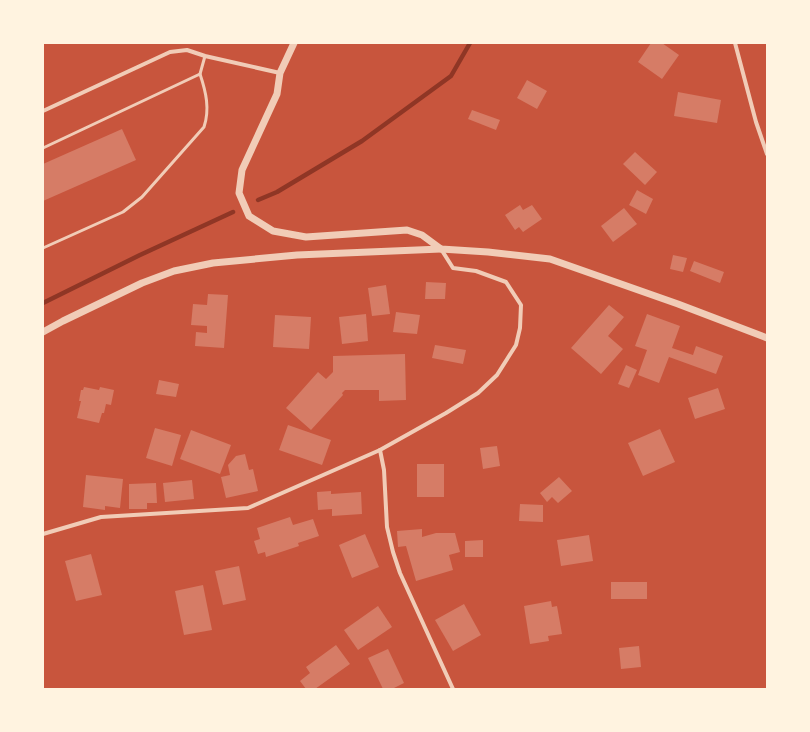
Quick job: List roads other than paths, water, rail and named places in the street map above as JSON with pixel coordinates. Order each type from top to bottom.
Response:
[{"type":"street","points":[[43,534],[101,517],[248,508],[380,450],[446,413],[478,393],[496,375],[516,345],[520,328],[521,305],[506,282],[476,271],[453,268],[441,249],[422,235],[406,230],[306,237],[273,231],[249,216],[239,193],[242,170],[277,94],[280,73],[294,43]]},
{"type":"street","points":[[735,43],[756,122],[767,154]]},
{"type":"street","points":[[43,111],[170,52],[187,50],[205,56],[280,73]]},
{"type":"street","points":[[43,332],[142,283],[174,271],[213,263],[297,255],[441,249],[488,252],[550,259],[678,304],[767,338]]},
{"type":"street","points":[[380,450],[384,470],[387,527],[393,552],[400,574],[453,689]]},
{"type":"lane","points":[[43,248],[123,212],[142,196],[204,127],[207,117],[207,101],[200,74],[205,56]]},
{"type":"lane","points":[[43,148],[200,74]]},
{"type":"waterway","points":[[258,200],[277,192],[362,141],[451,76],[470,43]]},
{"type":"waterway","points":[[43,303],[140,255],[233,212]]}]
